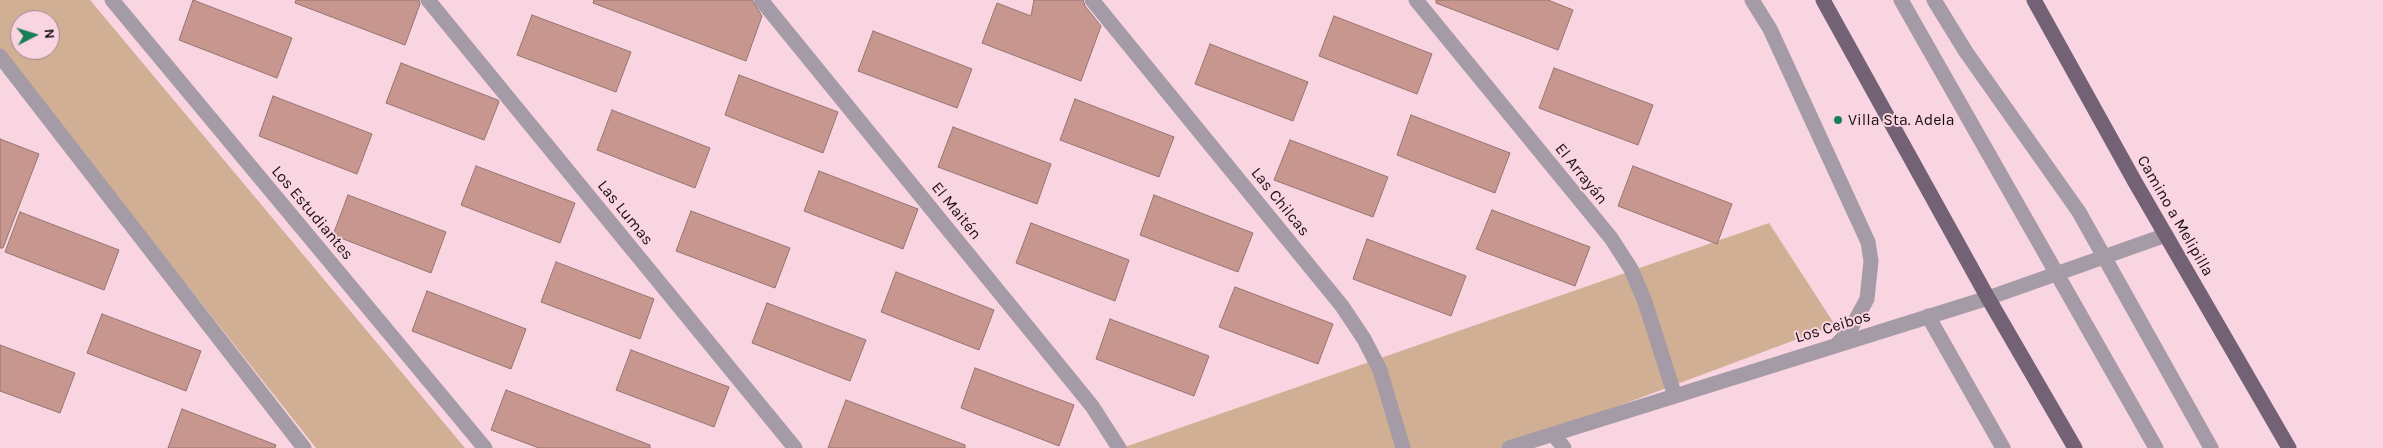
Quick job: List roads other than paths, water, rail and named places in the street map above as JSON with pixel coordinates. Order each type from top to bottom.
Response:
[{"type":"main road","points":[[1823,0],[1988,298],[2075,448]]},
{"type":"main road","name":"Camino a Melipilla","points":[[2034,0],[2166,235],[2289,448]]},
{"type":"street","name":"Los Estudiantes","points":[[112,0],[485,448]]},
{"type":"street","name":"Las Lumas","points":[[428,0],[794,448]]},
{"type":"street","name":"El Maitén","points":[[761,0],[1092,406],[1119,448]]},
{"type":"street","name":"Las Chilcas","points":[[1092,0],[1342,306],[1364,339],[1380,370],[1403,448]]},
{"type":"street","name":"El Arrayán","points":[[1416,0],[1611,238],[1631,270],[1645,302],[1675,396]]},
{"type":"street","points":[[1752,0],[1770,29],[1868,242],[1871,280],[1867,299],[1860,316],[1849,332],[1837,344]]},
{"type":"street","points":[[1901,0],[2156,448]]},
{"type":"street","points":[[1934,0],[1966,52],[2054,175],[2104,256],[2211,448]]},
{"type":"street","points":[[0,56],[304,448]]},
{"type":"street","name":"Los Ceibos","points":[[1509,448],[1988,298],[2166,235]]},
{"type":"street","points":[[1928,316],[2003,448]]},
{"type":"street","points":[[1553,434],[1564,448]]},
{"type":"place","name":"Villa Sta. Adela","points":[[1838,120]]}]
